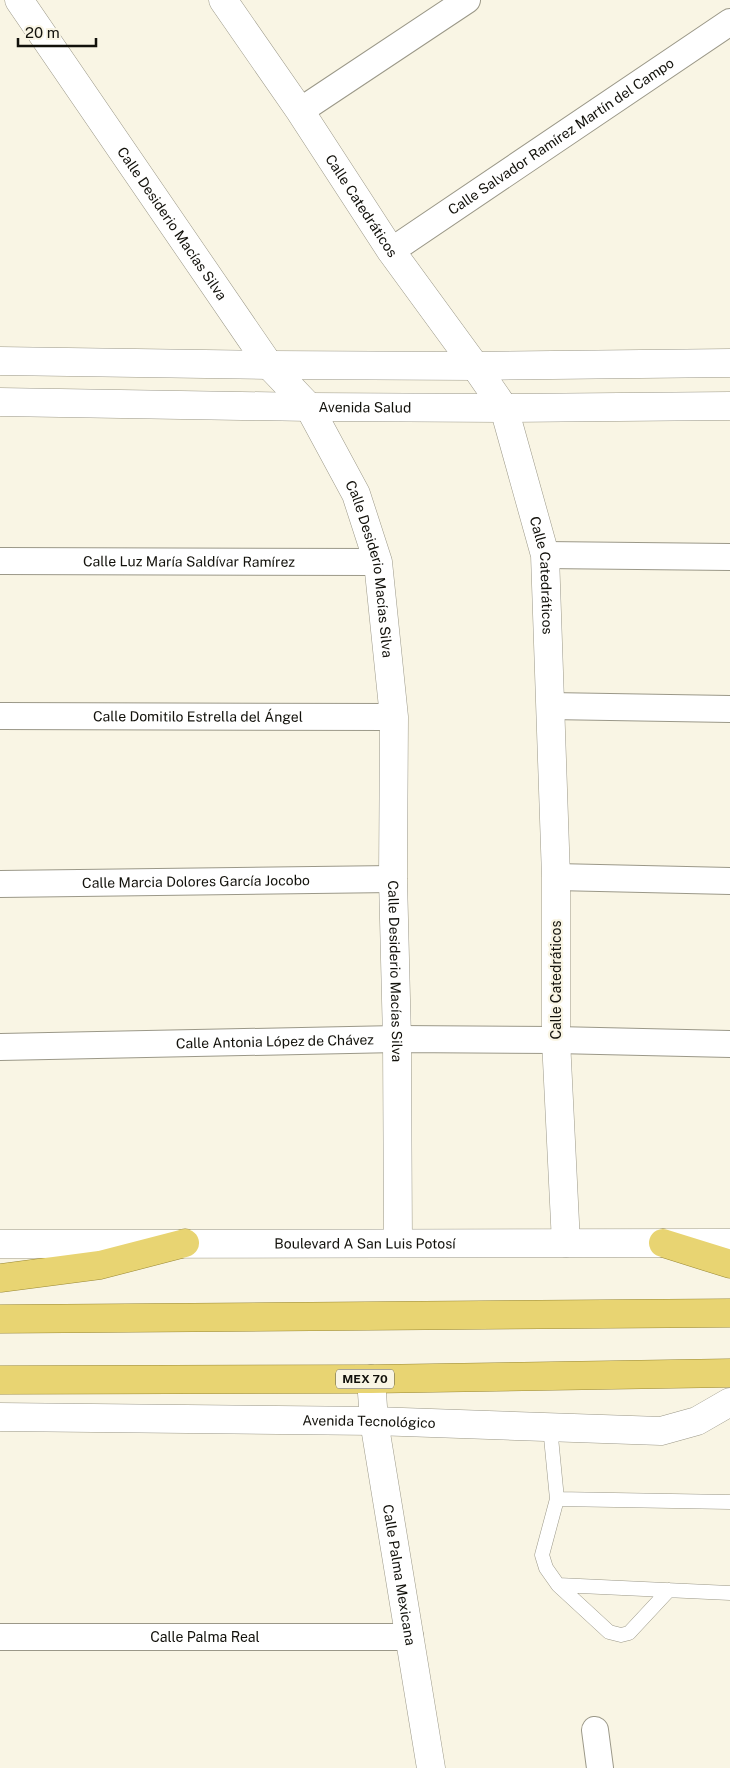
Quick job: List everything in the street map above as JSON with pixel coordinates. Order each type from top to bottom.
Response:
[{"type":"highway","points":[[0,1278],[100,1265],[185,1243]]},
{"type":"highway","points":[[663,1243],[730,1264]]},
{"type":"highway","points":[[0,1320],[730,1313]]},
{"type":"highway","name":"MEX 70","points":[[0,1380],[371,1379],[730,1373]]},
{"type":"street","name":"Calle Desiderio Macías Silva","points":[[19,0],[269,365],[308,407],[356,494],[378,562],[394,717],[393,879],[398,1039],[398,1243]]},
{"type":"street","name":"Calle Catedráticos","points":[[223,0],[300,111],[391,251],[476,366],[504,408],[544,556],[556,877],[556,1040],[566,1243]]},
{"type":"street","points":[[300,111],[467,0]]},
{"type":"street","name":"Calle Salvador Ramírez Martín del Campo","points":[[391,251],[730,22]]},
{"type":"street","points":[[0,361],[476,366],[730,363]]},
{"type":"street","name":"Avenida Salud","points":[[0,402],[308,407],[730,406]]},
{"type":"street","points":[[544,556],[730,556]]},
{"type":"street","name":"Calle Luz María Saldívar Ramírez","points":[[0,561],[378,562]]},
{"type":"street","points":[[550,706],[730,709]]},
{"type":"street","name":"Calle Domitilo Estrella del Ángel","points":[[0,716],[394,717]]},
{"type":"street","points":[[556,877],[730,881]]},
{"type":"street","name":"Calle Marcia Dolores García Jocobo","points":[[0,884],[393,879]]},
{"type":"street","name":"Calle Antonia López de Chávez","points":[[0,1047],[398,1039],[730,1044]]},
{"type":"street","name":"Boulevard A San Luis Potosí","points":[[0,1244],[730,1243]]},
{"type":"street","name":"Calle Palma Mexicana","points":[[371,1379],[374,1421],[431,1768]]},
{"type":"street","name":"Avenida Tecnológico","points":[[0,1417],[374,1421],[661,1431],[697,1421],[730,1402]]},
{"type":"street","name":"Calle Palma Real","points":[[0,1638],[410,1637]]},
{"type":"street","points":[[595,1730],[600,1768]]},
{"type":"lane","points":[[550,1427],[557,1499],[542,1555],[546,1568],[558,1585],[610,1632],[620,1635],[629,1633],[670,1590]]},
{"type":"lane","points":[[557,1499],[730,1502]]},
{"type":"lane","points":[[558,1585],[730,1593]]}]
